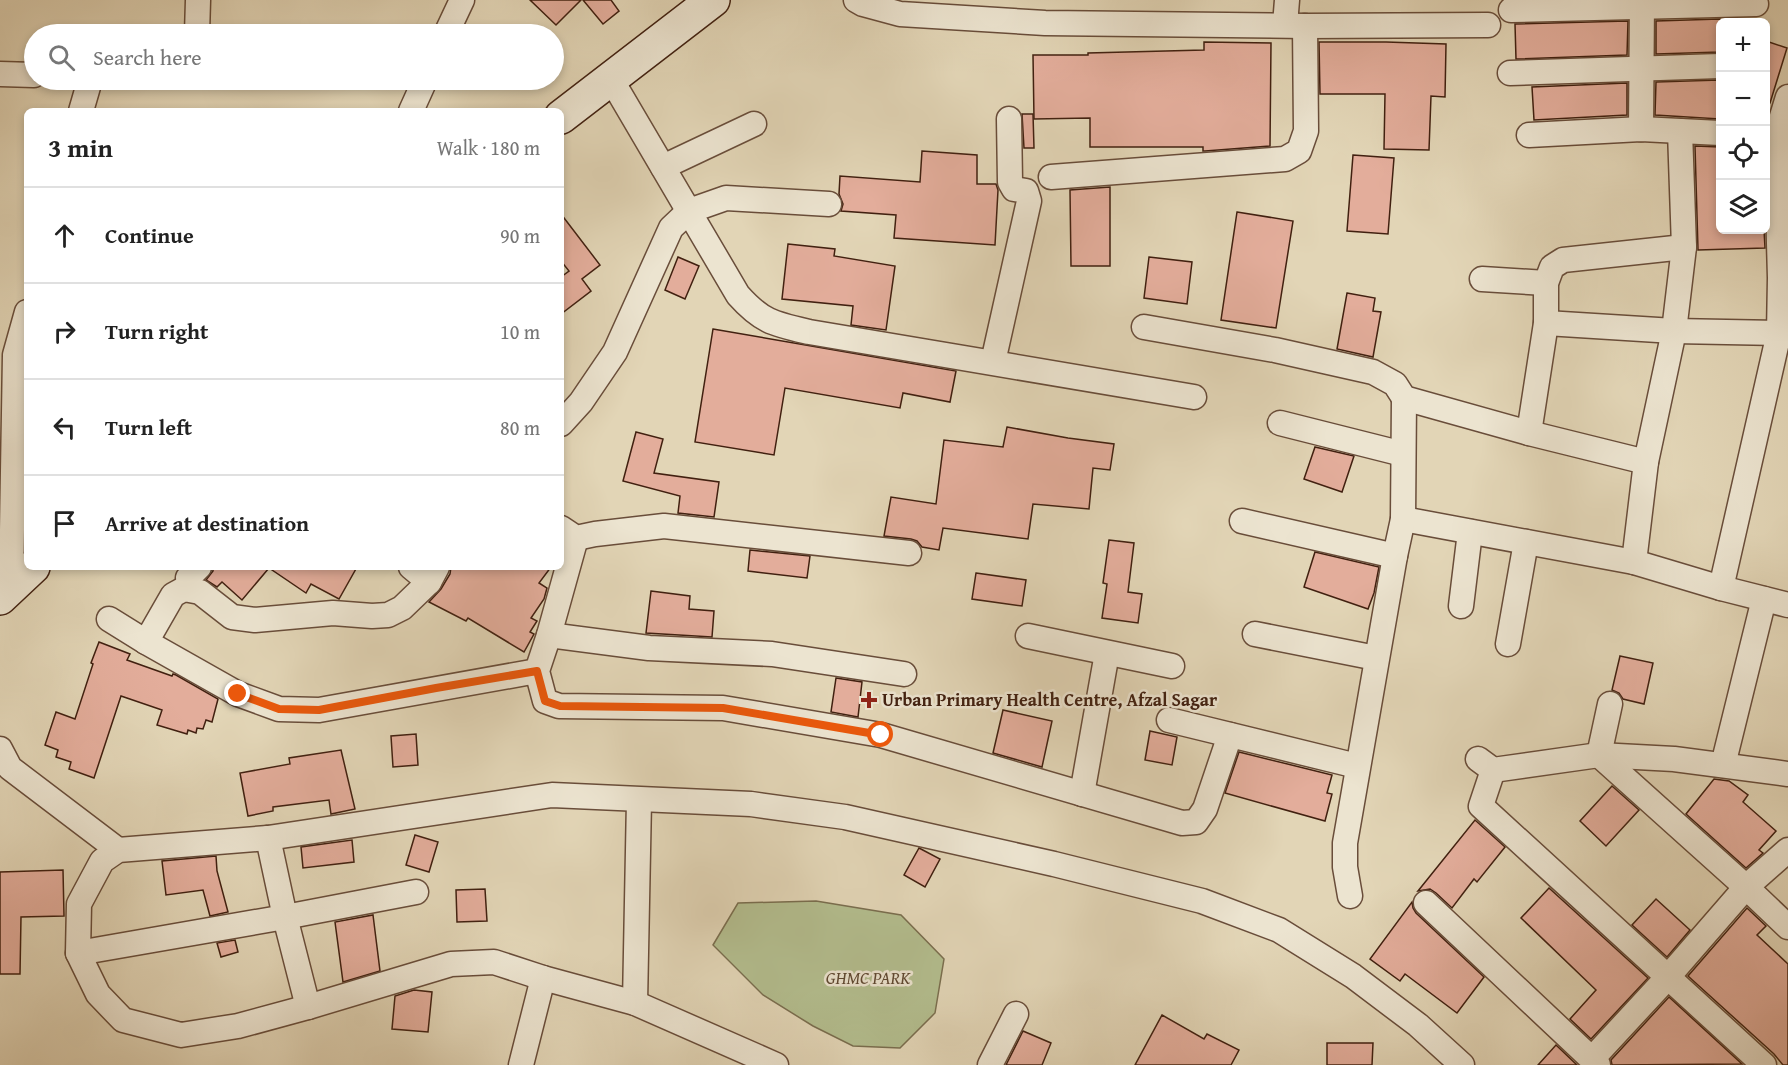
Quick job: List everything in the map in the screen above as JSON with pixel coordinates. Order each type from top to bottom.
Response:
[{"type":"main road","points":[[564,115],[713,0]]},
{"type":"street","points":[[197,24],[198,0]]},
{"type":"street","points":[[451,24],[462,0]]},
{"type":"street","points":[[856,0],[900,14],[1045,23],[1295,26],[1488,25]]},
{"type":"street","points":[[1051,177],[1284,159],[1299,151],[1306,131],[1295,26],[1287,0]]},
{"type":"street","points":[[1511,10],[1642,3],[1756,4]]},
{"type":"street","points":[[1641,129],[1642,3]]},
{"type":"street","points":[[1510,73],[1716,66]]},
{"type":"street","points":[[0,74],[24,75]]},
{"type":"street","points":[[611,79],[738,295],[751,310],[771,323],[808,332],[1194,397]]},
{"type":"street","points":[[82,108],[87,90]]},
{"type":"street","points":[[412,108],[420,90]]},
{"type":"street","points":[[1721,588],[1782,338],[1783,164],[1771,135],[1788,97]]},
{"type":"street","points":[[993,362],[1029,201],[1026,191],[1014,189],[1010,182],[1009,120]]},
{"type":"street","points":[[663,167],[754,124]]},
{"type":"street","points":[[1529,135],[1641,129],[1716,133]]},
{"type":"street","points":[[1634,562],[1646,462],[1674,331],[1684,247],[1680,131]]},
{"type":"street","points":[[564,421],[581,402],[615,352],[671,228],[689,211],[726,198],[829,204]]},
{"type":"street","points":[[1529,433],[1546,322],[1545,283],[1552,267],[1563,260],[1684,247]]},
{"type":"street","points":[[1482,279],[1545,283]]},
{"type":"street","points":[[15,584],[8,356],[24,319]]},
{"type":"street","points":[[1546,322],[1782,338]]},
{"type":"street","points":[[1144,327],[1275,350],[1372,372],[1395,384],[1404,398],[1403,519],[1376,658],[1345,843],[1344,867],[1350,896]]},
{"type":"street","points":[[1404,398],[1529,433],[1646,462]]},
{"type":"street","points":[[1280,423],[1403,454]]},
{"type":"street","points":[[1403,519],[1634,562],[1721,588],[1788,604]]},
{"type":"street","points":[[1242,521],[1395,555]]},
{"type":"street","points":[[564,558],[569,533],[595,534],[664,526],[909,553]]},
{"type":"street","points":[[1461,606],[1470,532]]},
{"type":"street","points":[[1508,644],[1526,542]]},
{"type":"street","points":[[562,570],[549,635],[537,671],[545,701],[560,706],[723,708],[881,735],[1182,824],[1196,822],[1205,809],[1230,735]]},
{"type":"street","points":[[146,642],[173,595],[184,589],[200,592],[232,618],[255,620],[333,613],[388,615],[402,608],[426,572]]},
{"type":"street","points":[[1723,765],[1764,599]]},
{"type":"street","points":[[109,619],[238,694],[279,709],[319,710],[537,671]]},
{"type":"street","points":[[1255,634],[1376,658]]},
{"type":"street","points":[[549,635],[649,648],[772,654],[904,674]]},
{"type":"street","points":[[1028,636],[1172,666]]},
{"type":"street","points":[[1082,794],[1107,652]]},
{"type":"street","points":[[1599,755],[1610,704]]},
{"type":"street","points":[[1169,720],[1357,766]]},
{"type":"street","points":[[0,749],[10,768],[68,806],[118,850]]},
{"type":"street","points":[[1599,755],[1788,927]]},
{"type":"street","points":[[1764,1065],[1481,806],[1486,764],[1599,755],[1674,759],[1788,774]]},
{"type":"street","points":[[776,1065],[635,1003],[494,962],[451,964],[238,1026],[181,1035],[123,1020],[98,994],[78,953],[79,904],[102,861],[118,850],[268,838],[552,795],[751,804],[845,817],[1054,864],[1202,901],[1279,930],[1353,975],[1418,1025],[1462,1065]]},
{"type":"street","points":[[635,1003],[639,800]]},
{"type":"street","points":[[268,838],[308,1007]]},
{"type":"street","points":[[1426,903],[1595,1062],[1746,887],[1788,850]]},
{"type":"street","points":[[78,953],[416,892]]},
{"type":"street","points":[[521,1065],[543,978]]},
{"type":"street","points":[[990,1065],[1016,1014]]},
{"type":"green space","name":"GHMC PARK","points":[[816,901],[901,915],[944,959],[935,1013],[900,1048],[853,1046],[813,1026],[763,995],[713,945],[738,903]]},
{"type":"building","points":[[530,0],[581,0],[557,24]]},
{"type":"building","points":[[583,0],[611,0],[619,11],[603,24]]},
{"type":"building","points":[[1716,19],[1716,52],[1656,54],[1656,21]]},
{"type":"building","points":[[1628,21],[1627,55],[1516,59],[1515,24]]},
{"type":"building","points":[[1204,42],[1271,43],[1270,146],[1205,151],[1203,147],[1090,147],[1090,118],[1034,119],[1033,55],[1204,50]]},
{"type":"building","points":[[1319,42],[1446,44],[1445,97],[1431,96],[1429,150],[1384,149],[1385,94],[1320,94]]},
{"type":"building","points":[[1770,42],[1787,48],[1770,103]]},
{"type":"building","points":[[1716,80],[1716,119],[1655,115],[1656,82]]},
{"type":"building","points":[[1627,83],[1627,115],[1534,120],[1532,87]]},
{"type":"building","points":[[1022,114],[1033,114],[1034,148],[1024,148]]},
{"type":"building","points":[[1695,146],[1716,147],[1716,234],[1764,234],[1765,248],[1698,250]]},
{"type":"building","points":[[922,151],[977,155],[977,184],[996,184],[998,190],[995,245],[894,238],[896,215],[841,211],[843,204],[839,194],[840,176],[920,182]]},
{"type":"building","points":[[1353,155],[1394,158],[1388,234],[1347,231]]},
{"type":"building","points":[[1110,187],[1110,266],[1071,266],[1070,190]]},
{"type":"building","points":[[1237,212],[1293,221],[1276,328],[1221,320]]},
{"type":"building","points":[[564,218],[600,265],[582,279],[591,291],[564,312],[564,275],[569,271],[564,265]]},
{"type":"building","points":[[788,244],[835,249],[834,256],[895,266],[886,330],[851,325],[853,306],[782,299]]},
{"type":"building","points":[[678,257],[699,266],[685,299],[665,290]]},
{"type":"building","points":[[1149,257],[1192,262],[1187,304],[1144,298]]},
{"type":"building","points":[[1347,293],[1375,298],[1373,311],[1381,312],[1373,357],[1337,349]]},
{"type":"building","points":[[713,329],[956,371],[950,402],[903,393],[900,408],[785,388],[774,455],[695,442]]},
{"type":"building","points":[[1007,427],[1114,444],[1110,470],[1093,468],[1089,509],[1033,504],[1028,539],[943,528],[939,550],[922,547],[917,541],[911,539],[884,536],[891,497],[936,504],[944,440],[1003,447]]},
{"type":"building","points":[[636,432],[663,439],[654,473],[719,482],[714,517],[678,513],[680,496],[623,481]]},
{"type":"building","points":[[1315,447],[1354,456],[1342,492],[1304,479]]},
{"type":"building","points":[[1109,540],[1134,543],[1128,592],[1142,594],[1138,623],[1102,618],[1107,584],[1103,583]]},
{"type":"building","points":[[750,550],[810,556],[807,578],[748,571]]},
{"type":"building","points":[[1315,552],[1379,567],[1368,609],[1304,587]]},
{"type":"building","points":[[267,570],[242,600],[222,582],[217,587],[206,580],[213,571]]},
{"type":"building","points":[[272,570],[355,570],[339,599],[311,584],[306,593]]},
{"type":"building","points":[[451,570],[549,570],[539,583],[547,588],[544,599],[531,618],[537,621],[530,632],[534,634],[524,652],[468,618],[466,621],[429,602],[441,589]]},
{"type":"building","points":[[976,573],[1026,580],[1022,606],[972,599]]},
{"type":"building","points":[[651,591],[690,596],[689,609],[714,611],[712,637],[646,633]]},
{"type":"building","points":[[99,642],[130,654],[127,660],[172,676],[176,675],[218,699],[212,722],[206,720],[203,729],[197,728],[196,733],[188,730],[187,734],[157,725],[162,710],[121,696],[94,778],[69,769],[71,762],[56,757],[58,750],[45,745],[56,712],[75,719]]},
{"type":"building","points":[[1620,656],[1653,663],[1644,704],[1623,699],[1619,693],[1612,690]]},
{"type":"building","points":[[836,678],[862,682],[858,717],[831,712]]},
{"type":"building","points":[[1003,710],[1052,721],[1042,767],[993,753]]},
{"type":"building","points":[[1150,731],[1177,737],[1172,765],[1145,760]]},
{"type":"building","points":[[416,734],[418,765],[393,767],[391,736]]},
{"type":"building","points":[[341,750],[355,809],[331,814],[329,800],[273,807],[273,811],[248,816],[240,773],[290,764],[289,758]]},
{"type":"building","points":[[1239,752],[1332,775],[1327,793],[1332,794],[1325,821],[1225,793]]},
{"type":"building","points":[[1714,779],[1729,781],[1748,795],[1743,802],[1776,831],[1759,850],[1763,853],[1746,868],[1686,814]]},
{"type":"building","points":[[1612,786],[1639,810],[1606,846],[1580,821]]},
{"type":"building","points":[[1475,820],[1505,847],[1477,882],[1474,879],[1452,908],[1430,889],[1418,891]]},
{"type":"building","points":[[415,835],[438,842],[429,872],[406,865]]},
{"type":"building","points":[[352,840],[354,862],[303,868],[301,847]]},
{"type":"building","points":[[919,848],[940,859],[925,887],[904,875]]},
{"type":"building","points":[[216,856],[217,871],[228,912],[210,916],[203,890],[166,895],[162,861]]},
{"type":"building","points":[[63,870],[64,916],[21,917],[20,974],[0,974],[0,872]]},
{"type":"building","points":[[1549,888],[1648,978],[1591,1039],[1570,1019],[1596,990],[1521,918]]},
{"type":"building","points":[[485,889],[487,921],[457,922],[456,890]]},
{"type":"building","points":[[1656,899],[1690,930],[1667,957],[1632,925]]},
{"type":"building","points":[[1412,902],[1416,913],[1484,977],[1457,1013],[1405,974],[1400,981],[1370,959]]},
{"type":"building","points":[[1747,908],[1766,926],[1757,935],[1788,964],[1788,1065],[1783,1065],[1774,1054],[1688,976]]},
{"type":"building","points":[[373,915],[380,971],[343,982],[335,922]]},
{"type":"building","points":[[235,940],[238,952],[221,957],[217,943]]},
{"type":"building","points":[[414,990],[432,992],[428,1032],[392,1029],[395,996]]},
{"type":"building","points":[[1669,997],[1742,1064],[1612,1065],[1611,1060]]},
{"type":"building","points":[[1162,1015],[1204,1039],[1207,1034],[1239,1050],[1231,1065],[1135,1065]]},
{"type":"building","points":[[1023,1031],[1051,1043],[1042,1065],[1006,1065]]},
{"type":"building","points":[[1327,1043],[1373,1043],[1372,1065],[1327,1065]]},
{"type":"building","points":[[1556,1045],[1577,1065],[1538,1065]]},
{"type":"place","name":"Urban Primary Health Centre, Afzal Sagar","points":[[869,700]]},
{"type":"route","points":[[238,694],[279,709],[319,710],[537,671],[545,701],[560,706],[723,708],[881,735]]}]
